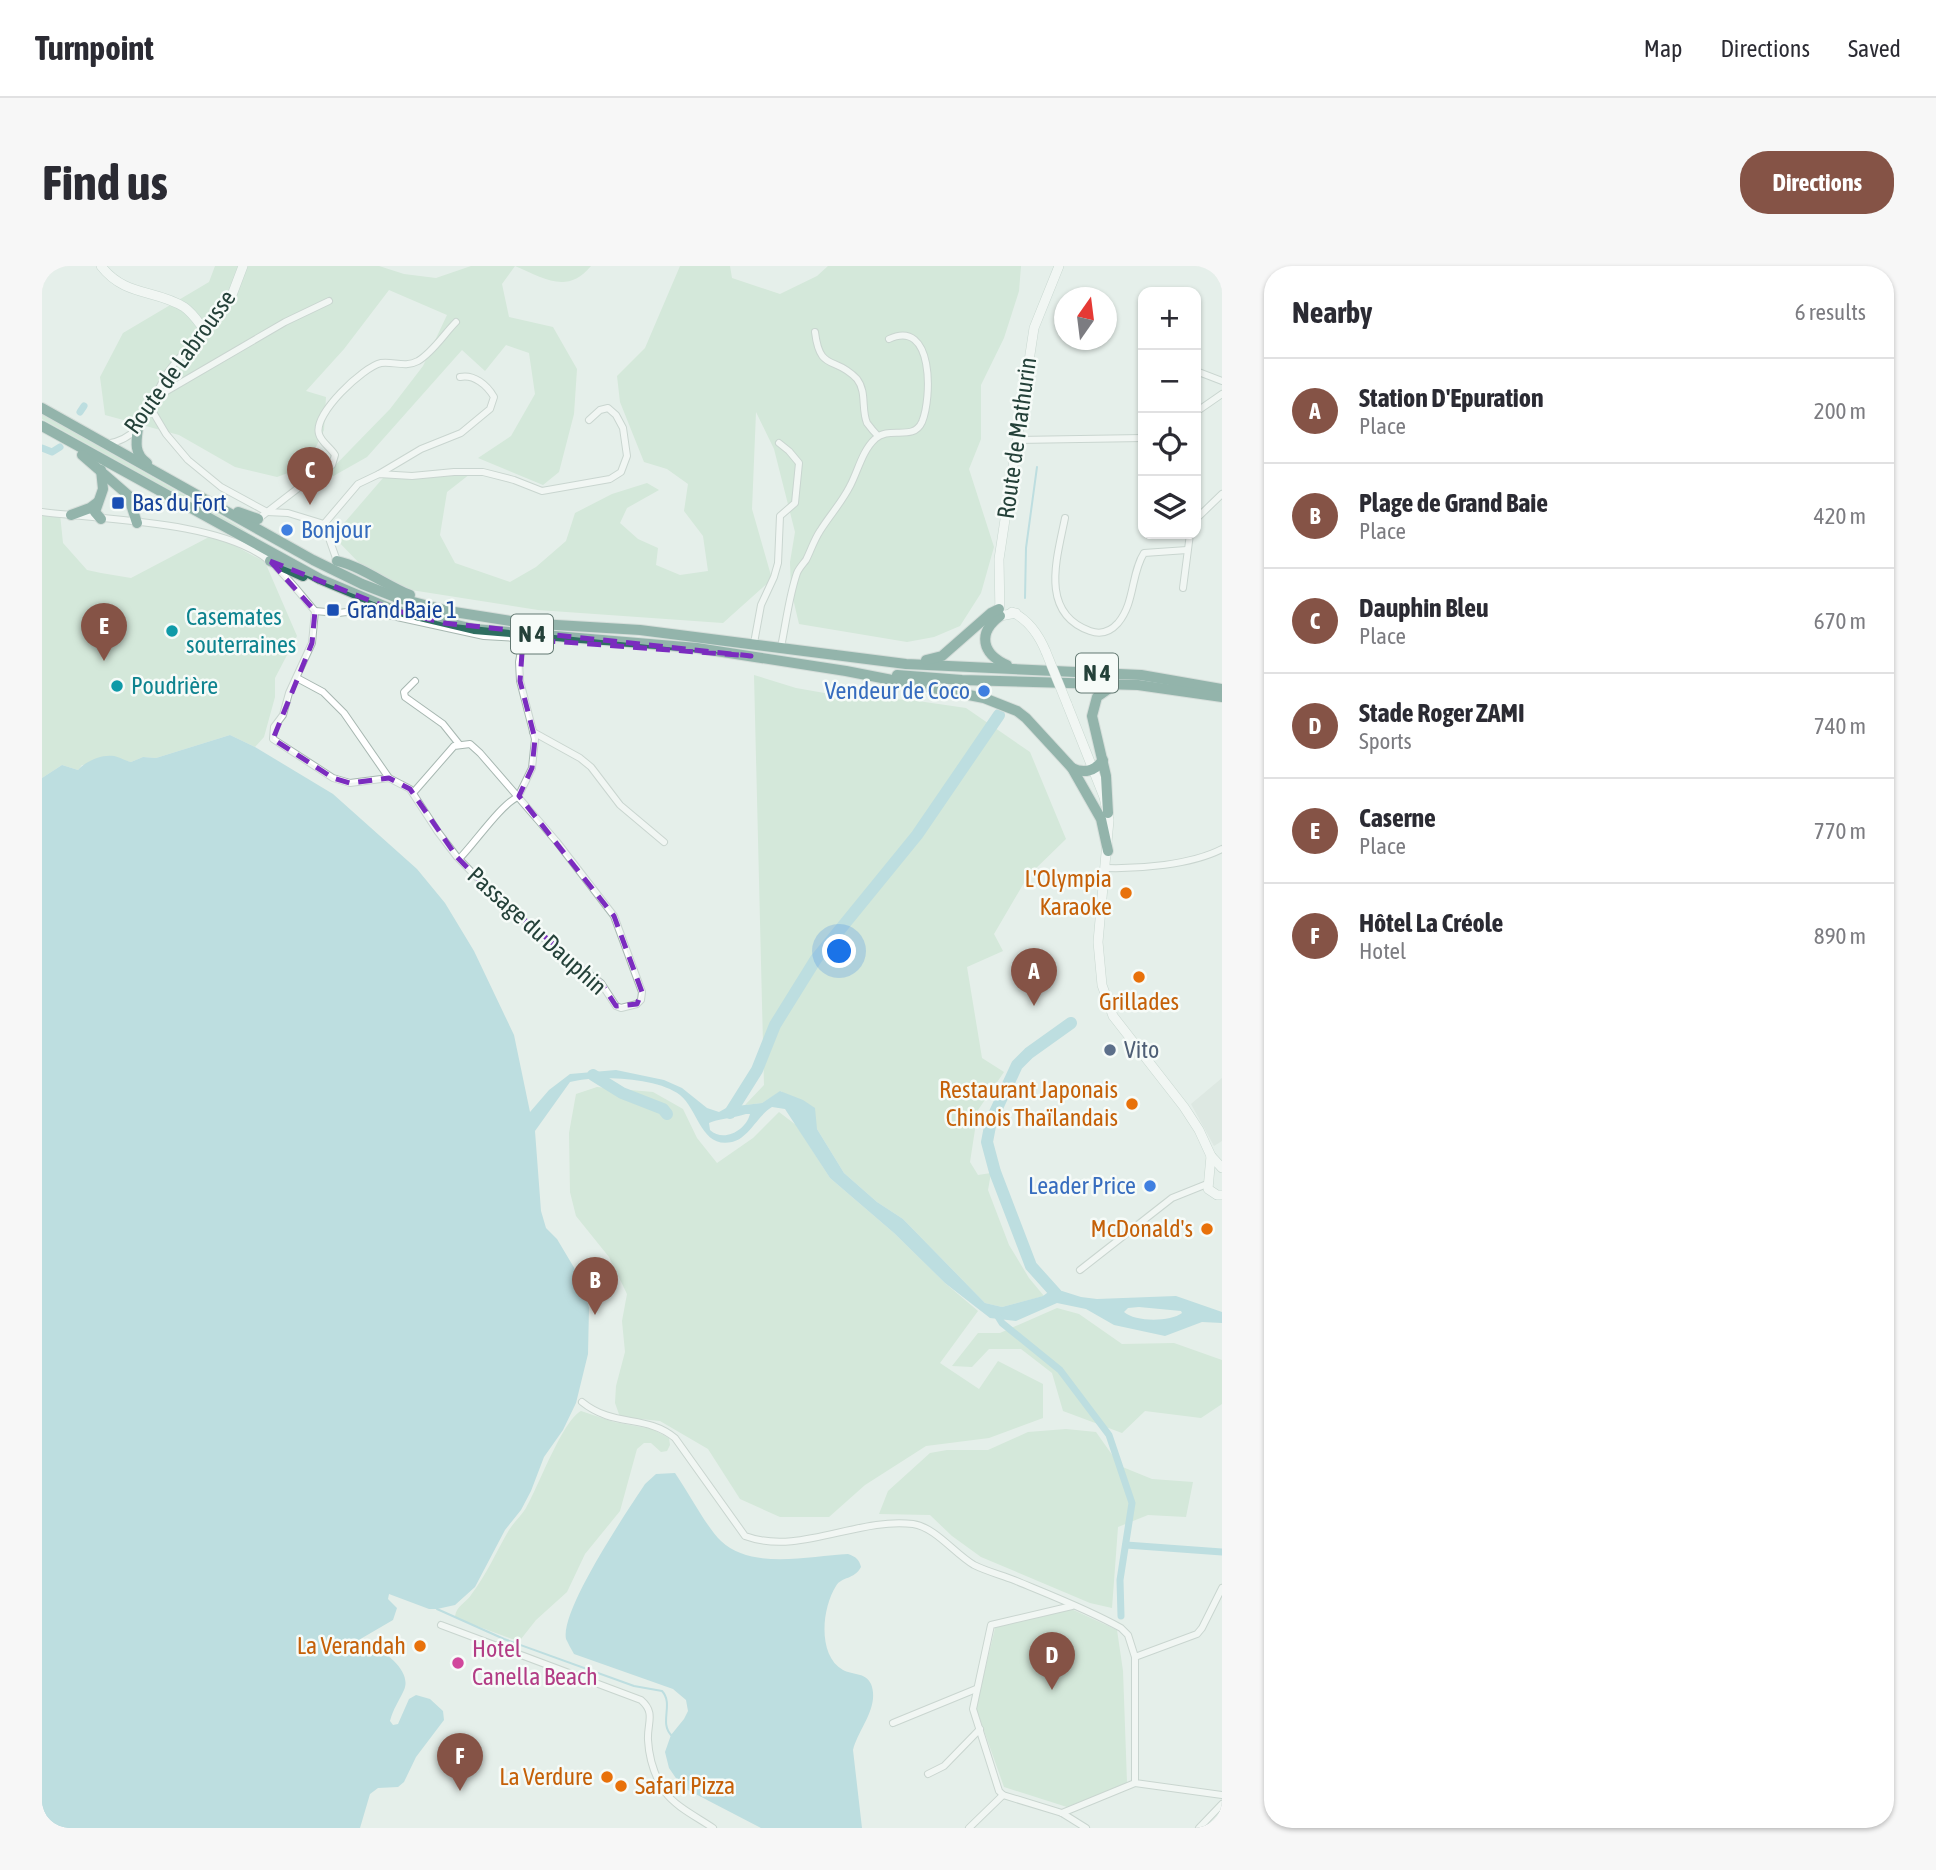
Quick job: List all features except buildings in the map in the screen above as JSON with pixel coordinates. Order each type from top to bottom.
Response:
[{"type":"highway","name":"N 4","points":[[42,408],[362,584],[398,598],[448,611],[523,623],[640,629],[864,660],[947,667],[1141,675],[1222,689]]},
{"type":"highway","points":[[42,427],[101,469],[128,495],[137,523]]},
{"type":"highway","name":"N 4","points":[[42,427],[320,579],[394,610],[474,629],[634,641],[846,671],[962,680],[1138,685],[1222,697]]},
{"type":"highway","points":[[138,428],[136,447],[140,458],[165,478]]},
{"type":"highway","points":[[101,469],[103,489],[95,512],[101,519]]},
{"type":"highway","points":[[187,490],[258,519]]},
{"type":"highway","points":[[71,515],[98,502]]},
{"type":"highway","points":[[270,561],[309,578],[320,579]]},
{"type":"highway","points":[[337,561],[353,565],[375,579],[448,611]]},
{"type":"highway","points":[[864,660],[936,659],[954,647],[991,613],[1000,613]]},
{"type":"highway","points":[[1000,613],[990,623],[986,647],[992,657],[1013,668]]},
{"type":"highway","points":[[846,671],[984,698],[1006,706],[1026,718],[1072,768],[1103,825],[1108,851]]},
{"type":"highway","points":[[1108,813],[1103,760],[1095,733],[1093,708],[1097,697],[1114,685]]},
{"type":"highway","points":[[1072,768],[1092,770],[1103,760]]},
{"type":"main road","points":[[101,266],[117,283],[125,287],[178,303],[187,309],[206,332]]},
{"type":"main road","name":"Route de Labrousse","points":[[206,332],[232,295],[243,266]]},
{"type":"main road","name":"Route de Mathurin","points":[[1000,613],[999,559],[1034,328],[1059,266]]},
{"type":"main road","points":[[1000,613],[1016,613],[1037,633],[1108,813],[1108,851],[1098,942],[1102,985],[1113,1016],[1190,1116],[1211,1156],[1222,1170],[1216,1171],[1209,1185]]},
{"type":"main road","points":[[1096,782],[1096,809]]},
{"type":"main road","points":[[1209,1185],[1211,1156]]},
{"type":"main road","points":[[1209,1185],[1222,1195]]},
{"type":"street","points":[[153,399],[285,322],[329,301]]},
{"type":"street","points":[[258,519],[332,465],[335,455],[319,434],[319,426],[324,414],[350,383],[385,362],[404,365],[416,362],[456,322]]},
{"type":"street","name":"Route de Labrousse","points":[[105,444],[126,439],[138,428],[166,376],[181,355],[206,332]]},
{"type":"street","points":[[815,332],[817,350],[823,359],[846,370],[862,388],[867,423],[878,436]]},
{"type":"street","points":[[781,647],[797,574],[820,531],[841,503],[868,448],[878,436],[887,432],[913,432],[922,421],[927,402],[926,364],[922,347],[910,337],[896,335],[890,338]]},
{"type":"street","points":[[1201,373],[1222,381]]},
{"type":"street","points":[[324,524],[358,484],[421,449],[461,433],[490,408],[494,397],[489,388],[471,377],[460,377]]},
{"type":"street","points":[[1201,409],[1222,394]]},
{"type":"street","points":[[149,407],[166,434],[188,460],[221,487],[267,512],[288,513],[324,524]]},
{"type":"street","points":[[379,474],[412,476],[483,472],[542,491],[610,479],[621,472],[626,463],[623,428],[612,409],[608,408],[600,410],[589,420]]},
{"type":"street","points":[[1017,440],[1138,438]]},
{"type":"street","points":[[754,643],[761,605],[778,563],[780,516],[795,503],[799,463],[779,443]]},
{"type":"street","points":[[1201,514],[1222,494]]},
{"type":"street","points":[[42,512],[170,527],[227,538],[270,561],[315,611],[338,613],[365,610],[457,632],[523,639],[612,643],[751,656]]},
{"type":"street","points":[[1065,518],[1056,568],[1056,595],[1060,607],[1069,618],[1081,628],[1098,634],[1110,631],[1126,611],[1144,552],[1187,550]]},
{"type":"street","points":[[324,524],[337,561]]},
{"type":"street","points":[[1183,588],[1189,539]]},
{"type":"street","points":[[297,678],[328,696],[344,712],[389,778],[359,782],[332,778],[273,739],[274,727],[283,715],[289,693],[312,643],[315,611]]},
{"type":"street","points":[[459,859],[485,831],[500,809],[519,797],[533,768],[535,739],[520,681],[519,662],[523,639]]},
{"type":"street","points":[[415,681],[404,692],[405,697],[443,724],[459,744]]},
{"type":"street","points":[[533,732],[591,767],[620,806],[664,842]]},
{"type":"street","points":[[413,793],[454,746],[470,744],[519,797]]},
{"type":"street","name":"Passage du Dauphin","points":[[389,778],[410,789],[459,859],[525,923],[601,983],[615,1006],[621,1008],[637,1004],[641,1000],[642,992],[614,916],[519,797]]},
{"type":"street","points":[[1105,868],[1135,869],[1220,851]]},
{"type":"street","points":[[1080,1270],[1172,1198],[1209,1185]]},
{"type":"street","points":[[582,1402],[594,1412],[612,1419],[648,1424],[675,1438],[745,1536],[785,1541],[894,1523],[916,1524],[929,1529],[963,1558],[979,1567],[1076,1606],[1121,1628],[1128,1635],[1135,1657],[1135,1783]]},
{"type":"street","points":[[1135,1657],[1197,1634],[1222,1588]]},
{"type":"street","points":[[1076,1606],[991,1625],[973,1709],[997,1788],[1003,1796],[1062,1813],[1086,1828]]},
{"type":"street","points":[[442,1625],[641,1700],[648,1706],[650,1713],[648,1739],[657,1777],[673,1800],[713,1828]]},
{"type":"street","points":[[893,1723],[976,1689]]},
{"type":"street","points":[[928,1774],[944,1766],[980,1729]]},
{"type":"street","points":[[1062,1813],[1135,1783],[1221,1793]]},
{"type":"street","points":[[969,1828],[1003,1796]]},
{"type":"street","points":[[1199,1828],[1222,1804]]},
{"type":"highlighted area","points":[[270,561],[394,610],[444,623],[751,656],[523,639],[520,681],[535,739],[532,768],[519,796],[614,916],[642,992],[637,1004],[616,1006],[601,983],[493,894],[457,857],[410,789],[389,778],[350,783],[333,778],[273,739],[312,643],[315,611]]},
{"type":"shaded area","points":[[1222,1078],[1222,1141],[1214,1146],[1191,1104]]},
{"type":"green space","points":[[215,266],[379,266],[404,274],[436,278],[471,266],[515,266],[502,284],[509,317],[553,327],[577,369],[574,414],[559,472],[543,485],[478,458],[511,436],[535,394],[529,353],[506,345],[485,371],[462,350],[367,457],[314,487],[390,409],[423,366],[447,315],[389,290],[344,349],[306,391],[326,397],[324,430],[307,466],[277,477],[235,467],[179,435],[105,415],[100,377],[123,333],[209,282]]},
{"type":"green space","points":[[515,266],[591,266],[582,275],[564,282],[545,279]]},
{"type":"green space","points":[[680,266],[730,266],[732,278],[780,294],[817,276],[828,266],[1021,266],[1019,291],[1004,338],[981,385],[981,439],[969,469],[994,547],[981,593],[960,626],[934,637],[907,642],[799,624],[791,590],[790,562],[795,532],[774,449],[756,412],[752,509],[772,579],[723,623],[538,610],[411,590],[364,568],[333,536],[383,478],[470,474],[447,492],[440,535],[455,563],[510,582],[536,567],[566,541],[575,513],[612,494],[647,483],[659,490],[627,508],[620,523],[638,539],[658,548],[656,565],[680,575],[708,571],[703,536],[684,511],[688,484],[667,469],[644,462],[620,402],[617,376],[645,348]]},
{"type":"green space","points":[[42,414],[235,524],[260,540],[42,419]]},
{"type":"green space","points":[[42,512],[60,514],[63,543],[87,570],[131,578],[209,537],[228,542],[265,562],[297,636],[275,678],[275,697],[264,737],[255,747],[230,735],[156,758],[143,757],[131,762],[82,765],[78,770],[62,765],[42,778]]},
{"type":"green space","points":[[754,675],[796,688],[847,697],[911,700],[966,708],[1030,752],[1066,839],[1028,876],[994,934],[1003,951],[967,967],[982,1058],[1004,1072],[978,1110],[970,1162],[978,1175],[991,1173],[988,1190],[1009,1245],[1029,1278],[1044,1296],[1002,1307],[985,1303],[903,1219],[877,1202],[844,1173],[817,1129],[781,1091],[762,1103],[745,1105],[764,1085]]},
{"type":"green space","points":[[597,1087],[653,1092],[683,1109],[697,1138],[717,1163],[753,1138],[779,1112],[796,1125],[830,1178],[978,1311],[940,1363],[979,1389],[998,1361],[1043,1384],[1043,1418],[989,1438],[926,1446],[865,1485],[829,1517],[780,1517],[740,1499],[708,1449],[660,1421],[620,1417],[615,1403],[616,1386],[625,1352],[622,1321],[627,1294],[609,1257],[576,1216],[570,1192],[569,1133],[576,1094]]},
{"type":"green space","points":[[1057,1308],[1079,1314],[1122,1344],[1174,1343],[1222,1360],[1222,1404],[1201,1418],[1145,1411],[1122,1433],[1063,1411],[1052,1373],[1021,1349],[989,1349],[972,1367],[952,1366],[978,1333],[1000,1333]]},
{"type":"green space","points":[[581,1411],[614,1422],[652,1429],[669,1438],[670,1445],[667,1451],[661,1452],[651,1443],[644,1443],[637,1449],[620,1511],[585,1554],[567,1592],[536,1620],[521,1639],[512,1639],[458,1619],[455,1616],[458,1609],[482,1579],[509,1530],[526,1508],[566,1428]]},
{"type":"green space","points":[[1066,1429],[1096,1432],[1120,1466],[1152,1479],[1193,1482],[1186,1517],[1148,1515],[1118,1527],[1112,1608],[1090,1603],[981,1557],[952,1536],[930,1515],[879,1514],[888,1491],[930,1453],[947,1450],[988,1450],[1028,1432]]},
{"type":"green space","points":[[1067,1607],[1117,1630],[1123,1671],[1127,1783],[1067,1807],[1004,1787],[976,1708],[996,1624]]},
{"type":"water","points":[[230,735],[333,794],[417,869],[445,903],[474,951],[514,1035],[530,1112],[549,1090],[570,1074],[616,1070],[664,1080],[682,1088],[707,1108],[719,1112],[728,1107],[762,1103],[780,1091],[815,1108],[817,1129],[844,1173],[877,1202],[903,1219],[985,1303],[1002,1307],[1062,1291],[1097,1299],[1176,1296],[1222,1312],[1222,1323],[1202,1322],[1165,1336],[1114,1325],[1086,1309],[1057,1303],[1016,1321],[990,1318],[945,1283],[894,1233],[830,1178],[785,1109],[772,1107],[738,1140],[722,1143],[707,1134],[686,1101],[670,1089],[626,1079],[570,1082],[535,1131],[541,1211],[546,1228],[557,1239],[582,1281],[589,1308],[588,1354],[576,1403],[563,1430],[544,1457],[521,1510],[505,1530],[475,1587],[455,1605],[437,1609],[429,1609],[389,1594],[388,1599],[397,1608],[393,1620],[344,1651],[347,1654],[374,1645],[401,1670],[406,1683],[391,1717],[393,1725],[398,1724],[409,1699],[416,1695],[430,1699],[443,1711],[444,1720],[416,1757],[404,1782],[398,1787],[378,1788],[370,1794],[360,1828],[42,1828],[42,778],[62,765],[78,770],[90,761],[104,756],[114,756],[131,762],[143,757],[156,758]],"holes":[[[750,1114],[748,1120],[734,1133],[722,1135],[710,1130],[709,1123]],[[1128,1308],[1181,1311],[1182,1313],[1153,1320],[1136,1318],[1124,1312]]]},
{"type":"water","points":[[675,1473],[710,1527],[721,1541],[733,1550],[748,1556],[781,1559],[848,1554],[859,1562],[861,1567],[858,1571],[841,1581],[831,1595],[824,1631],[829,1654],[835,1663],[846,1672],[866,1677],[873,1693],[871,1709],[853,1750],[862,1828],[761,1828],[682,1787],[669,1768],[665,1752],[671,1735],[688,1711],[686,1700],[673,1689],[574,1654],[566,1639],[573,1606],[584,1584],[645,1484],[656,1474]]},
{"type":"waterway","points":[[80,412],[84,406]]},
{"type":"waterway","points":[[42,448],[52,452],[60,447]]},
{"type":"waterway","points":[[1025,598],[1026,548],[1037,467]]},
{"type":"waterway","points":[[730,1113],[757,1070],[775,1025],[816,959],[917,835],[999,715]]},
{"type":"waterway","points":[[1058,1296],[1031,1266],[995,1172],[987,1142],[991,1121],[1017,1065],[1029,1053],[1071,1023]]},
{"type":"waterway","points":[[593,1075],[622,1093],[663,1109],[667,1114]]},
{"type":"waterway","points":[[997,1315],[1002,1323],[1060,1370],[1109,1435],[1132,1503],[1120,1580],[1121,1616]]},
{"type":"waterway","points":[[1126,1545],[1222,1552]]},
{"type":"waterway","points":[[437,1609],[504,1639],[634,1686],[662,1691],[667,1702],[666,1724],[671,1735]]},
{"type":"place","name":"Bas du Fort","points":[[118,503]]},
{"type":"place","name":"Dauphin Bleu","points":[[310,505]]},
{"type":"place","name":"Bonjour","points":[[287,530]]},
{"type":"place","name":"Grand Baie 1","points":[[333,610]]},
{"type":"place","name":"Casemates souterraines","points":[[172,631]]},
{"type":"place","name":"Caserne","points":[[104,661]]},
{"type":"place","name":"Poudrière","points":[[117,686]]},
{"type":"place","name":"Vendeur de Coco","points":[[984,691]]},
{"type":"place","name":"L'Olympia Karaoke","points":[[1126,893]]},
{"type":"place","name":"Grillades","points":[[1139,977]]},
{"type":"place","name":"Station D'Epuration","points":[[1034,1006]]},
{"type":"place","name":"Vito","points":[[1110,1050]]},
{"type":"place","name":"Restaurant Japonais Chinois Thaïlandais","points":[[1132,1104]]},
{"type":"place","name":"Leader Price","points":[[1150,1186]]},
{"type":"place","name":"McDonald's","points":[[1207,1229]]},
{"type":"place","name":"Plage de Grand Baie","points":[[595,1315]]},
{"type":"place","name":"La Verandah","points":[[420,1646]]},
{"type":"place","name":"Hotel Canella Beach","points":[[458,1663]]},
{"type":"place","name":"Stade Roger ZAMI","points":[[1052,1690]]},
{"type":"place","name":"La Verdure","points":[[607,1777]]},
{"type":"place","name":"Safari Pizza","points":[[621,1786]]},
{"type":"place","name":"Hôtel La Créole","points":[[460,1791]]}]
